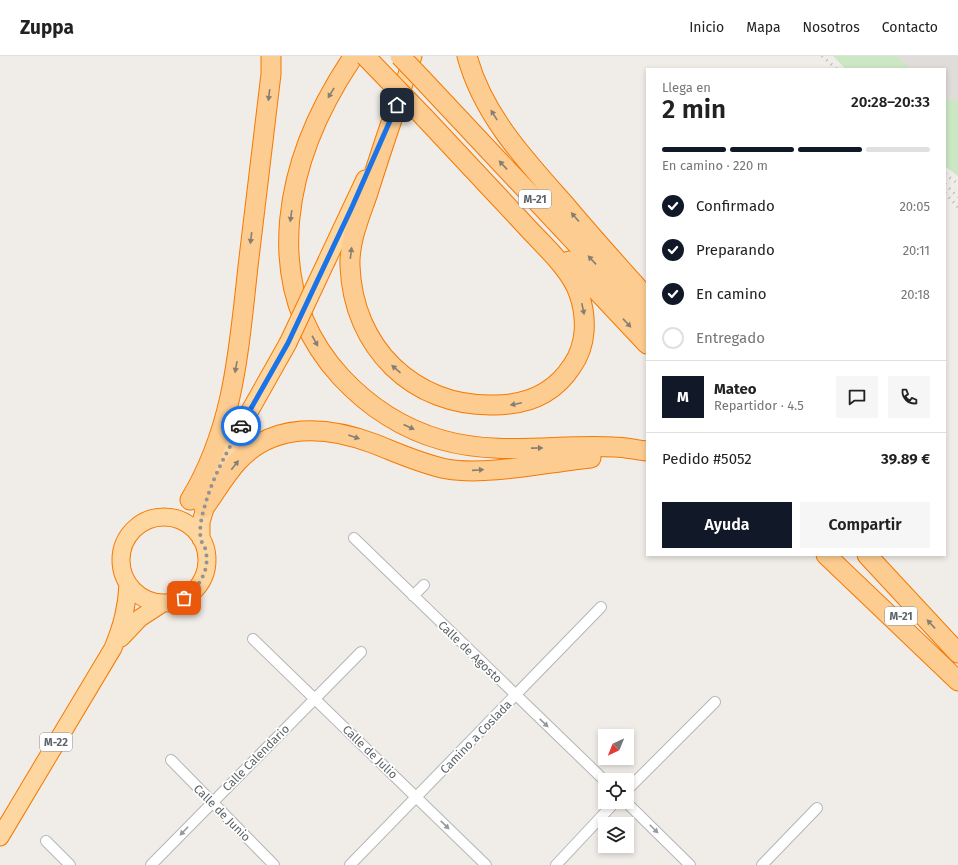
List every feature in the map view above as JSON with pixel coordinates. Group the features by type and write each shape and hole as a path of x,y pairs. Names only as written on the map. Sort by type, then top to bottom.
{"highway":[{"path":"197,504 201,482 215,449 231,396 241,338 271,74 271,56"},
{"name":"M-21","path":"376,56 427,113 646,343"},
{"name":"M-21","path":"400,56 646,318"},
{"name":"M-22","path":"167,518 197,504 288,343 397,105 413,56"},
{"path":"467,56 477,85 508,137 525,160 646,297"},
{"path":"397,105 353,236 350,264 352,289 358,310 367,333 379,351 393,368 412,383 455,402 477,406 510,405 527,401 554,388 565,376 580,352 584,334 584,314 579,292 567,273 427,113 358,58 324,104 299,165 289,231 289,262 296,295 306,324 322,354 355,392 374,408 419,432 444,441 498,448 614,447 646,453"},
{"path":"197,504 238,461 256,446 276,436 305,430 324,430 350,435 432,465 467,470 510,468 620,454 646,453"},
{"name":"M-22","path":"112,648 140,618 163,603 184,598 195,590 202,579 207,559 201,539 197,504"},
{"name":"M-22","path":"163,603 150,601 139,595 128,584 123,574 121,563 122,551 126,540 134,530 144,522 156,518 179,520 192,528 201,539"},
{"path":"827,556 958,681"},
{"name":"M-21","path":"845,556 958,678"},
{"name":"M-21","path":"867,556 958,652"},
{"name":"M-22","path":"0,837 112,648 125,616 128,584"}],"street":[{"name":"Calle de Agosto","path":"354,538 598,774"},
{"path":"413,596 424,585"},
{"name":"Camino a Coslada","path":"350,865 417,798 601,607"},
{"name":"Calle de Julio","path":"253,639 486,865"},
{"name":"Calle Calendario","path":"151,865 211,802 361,652"},
{"path":"634,783 715,702"},
{"name":"Calle de Junio","path":"171,760 274,865"},
{"path":"762,865 817,808"},
{"path":"556,865 608,809"},
{"path":"633,809 690,865"},
{"path":"46,841 70,865"}],"shaded area":[{"path":"897,56 958,56 958,101 946,98 946,68 910,68"}],"green space":[{"path":"833,56 897,56 910,68 845,68"},
{"path":"946,98 958,101 958,176 946,167"}],"railway":[{"path":"822,56 836,68"},
{"path":"946,175 958,184"},
{"path":"946,185 958,197"},
{"path":"946,194 958,207"}],"way so far":[{"path":"184,598 195,590 206,569 207,559 201,539 200,522 216,471 241,426"}],"route":[{"path":"241,426 288,343 352,207 397,105"}]}
